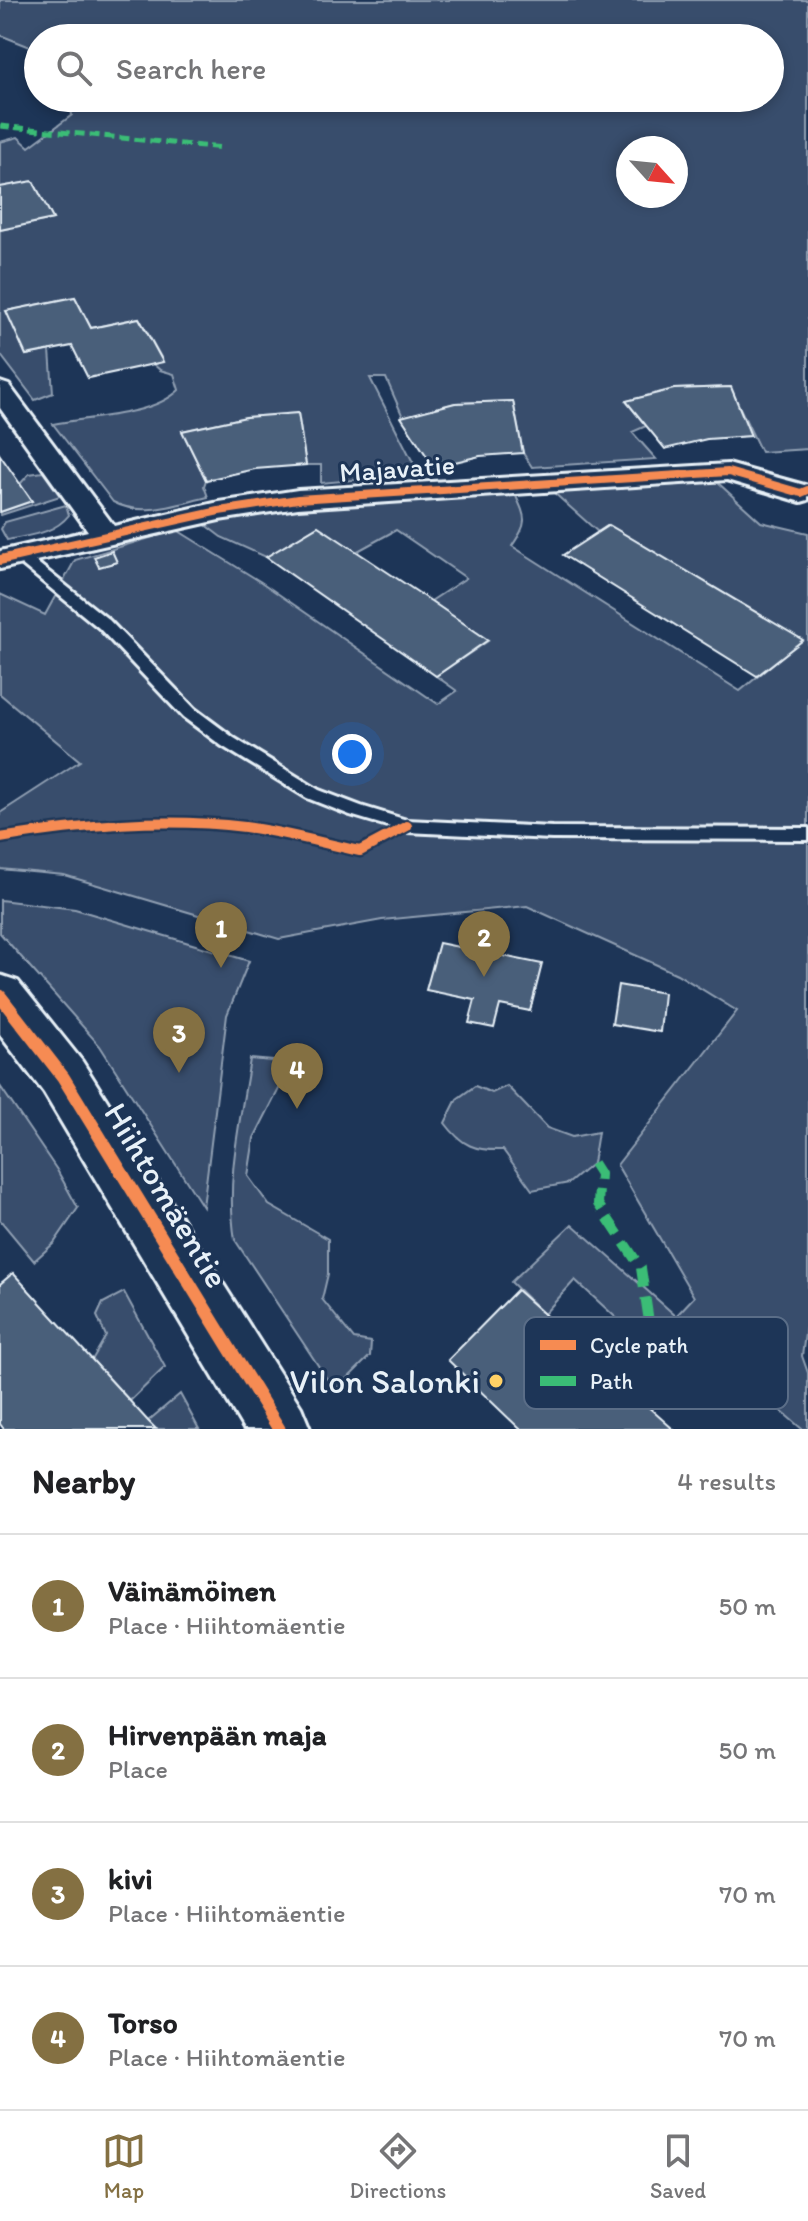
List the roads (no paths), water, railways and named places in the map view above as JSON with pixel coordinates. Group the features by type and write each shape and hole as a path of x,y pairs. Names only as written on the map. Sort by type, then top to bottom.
{"street":[{"path":"0,390 106,535"},
{"name":"Majavatie","path":"10,558 219,511 298,499 728,472 801,493"},
{"name":"Hiihtomäentie","path":"0,996 63,1077 279,1429"}],"lane":[{"path":"10,558 104,624 199,720 276,774 313,794 356,811 407,826 552,833 808,834"}],"place":[{"name":"Väinämöinen","path":"221,968"},
{"name":"Hirvenpään maja","path":"484,977"},
{"name":"kivi","path":"179,1073"},
{"name":"Torso","path":"297,1109"},
{"name":"Vilon Salonki","path":"496,1381"}]}
